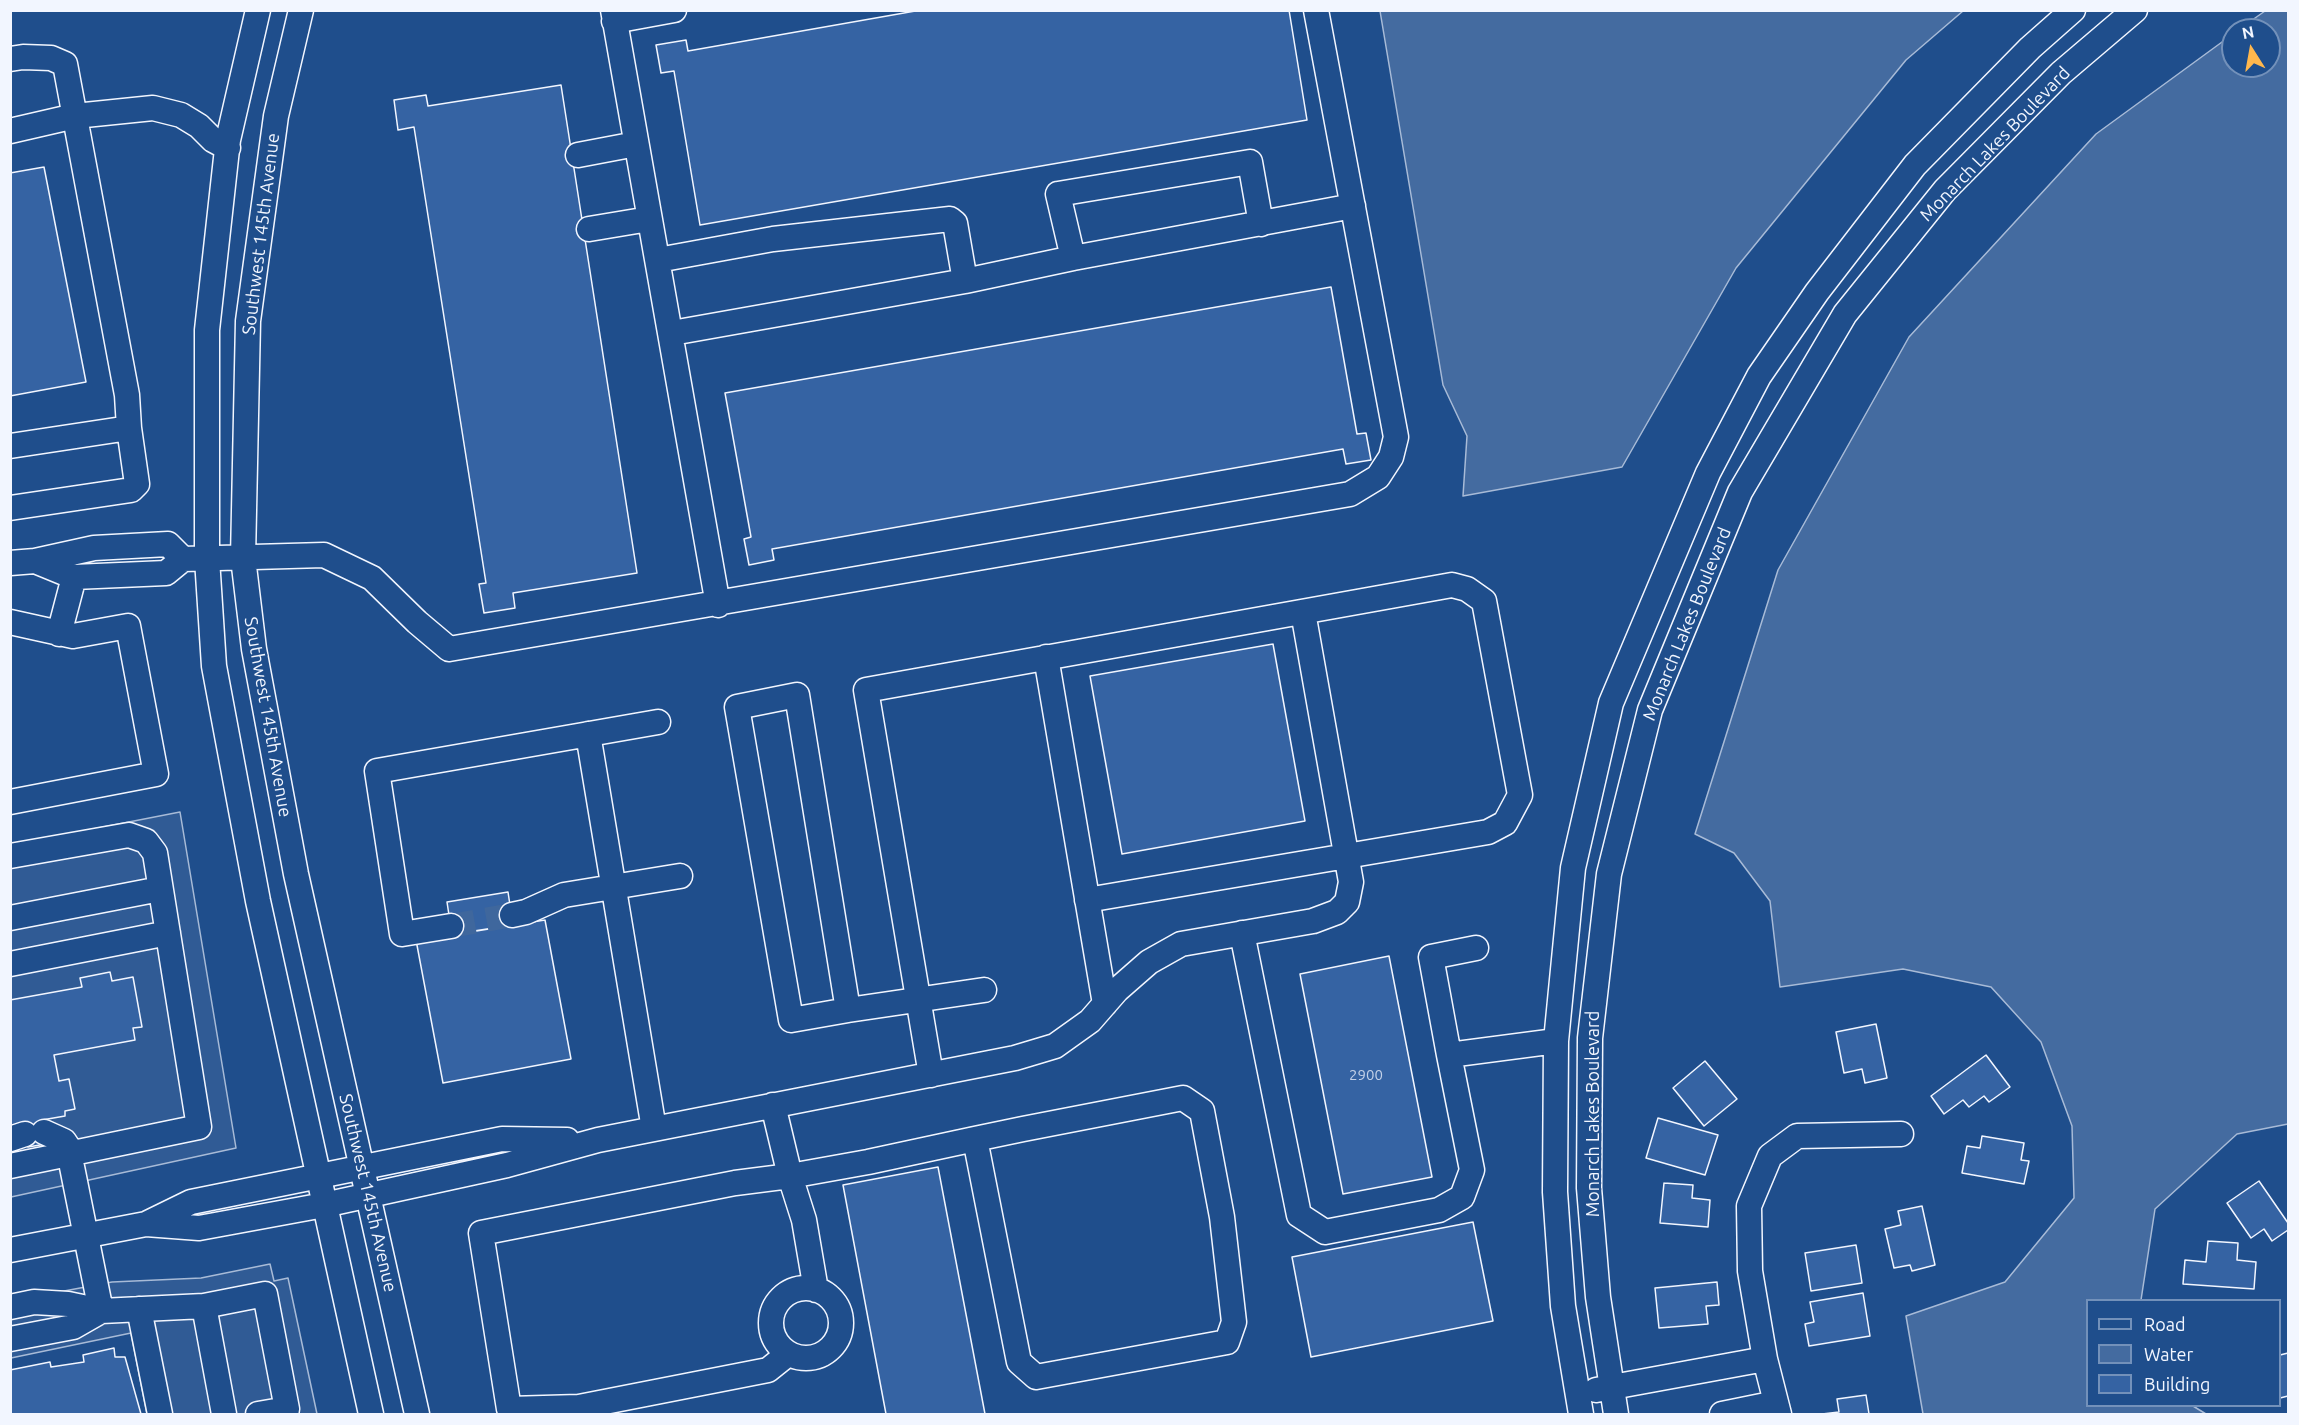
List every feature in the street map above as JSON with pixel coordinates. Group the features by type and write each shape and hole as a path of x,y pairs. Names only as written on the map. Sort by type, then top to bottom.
{"street":[{"path":"258,10 228,148 207,330 207,559 216,678 258,901 371,1414"},
{"name":"Southwest 145th Avenue","path":"301,10 276,116 249,321 243,558 254,649 294,863 417,1414"},
{"path":"674,10 614,16 672,333 718,605"},
{"path":"35,561 74,577 166,573 183,559 324,555 372,578 417,622 450,649 718,605 1350,494 1378,477 1391,457 1396,437 1316,10"},
{"name":"Monarch Lakes Boulevard","path":"1580,1404 1563,1305 1555,1192 1556,1041 1573,868 1611,703 1708,473 1760,376 1817,292 1915,165 2030,48 2073,10"},
{"name":"Monarch Lakes Boulevard","path":"1616,1414 1598,1297 1589,1188 1590,1038 1609,874 1650,710 1740,492 1845,314 1945,190 2061,73 2135,10"},
{"path":"10,59 51,58 65,64 127,395 137,484 131,489 10,508"},
{"path":"10,130 75,116 153,108 181,115 199,126 213,140 228,148"},
{"path":"578,155 636,144"},
{"path":"1073,258 1058,194 1250,162 1261,224"},
{"path":"672,333 965,281 1073,258 1353,206"},
{"path":"589,229 650,219"},
{"path":"658,260 773,239 950,219 957,233 965,281"},
{"path":"10,446 129,428"},
{"path":"10,563 35,561 94,548 168,544 183,559"},
{"path":"59,634 74,577"},
{"path":"930,1075 866,690 1452,585 1467,589 1484,601 1520,795 1505,823 1488,832 1087,900"},
{"path":"146,1224 199,1228 324,1205 507,1165 598,1140 1015,1058 1054,1046 1090,1021 1149,962 1181,944 1313,921 1337,912 1347,902 1351,882 1303,612"},
{"path":"10,622 73,636 128,626 156,774 10,802"},
{"path":"1046,657 1105,1004"},
{"path":"848,1010 797,695 737,707 791,1020 984,990"},
{"path":"451,926 402,934 376,771 658,722"},
{"path":"588,734 654,1129"},
{"path":"10,856 129,835 146,841 155,853 199,1127 10,1166"},
{"path":"512,915 526,912 564,895 680,876"},
{"path":"10,918 160,889"},
{"path":"10,964 168,933"},
{"path":"1242,933 1299,1215 1325,1232 1439,1210 1462,1197 1472,1170 1431,957 1476,948"},
{"path":"1449,1055 1556,1041"},
{"path":"788,1354 768,1370 580,1411 509,1409 481,1233 735,1183 790,1176 975,1139 1183,1098 1202,1111 1222,1216 1234,1322 1227,1342 1036,1377 1019,1362 975,1139"},
{"path":"773,1105 790,1176 804,1220 816,1290"},
{"path":"1722,1414 1777,1409 1765,1359 1750,1271 1749,1206 1770,1156 1797,1136 1901,1134"},
{"path":"26,1135 64,1140 70,1154 101,1311"},
{"path":"10,1250 146,1224 191,1202 502,1139 598,1140"},
{"path":"800,1289 816,1290 831,1299 837,1308 840,1319 836,1340 820,1355 809,1358 788,1354 774,1339 771,1318 774,1308 789,1293 800,1289"},
{"path":"10,1307 34,1302 68,1304 101,1311 204,1306 265,1294 287,1409 258,1414"},
{"path":"204,1306 225,1414"},
{"path":"139,1309 160,1414"},
{"path":"10,1339 74,1327 101,1311"},
{"path":"1580,1404 1611,1388 1765,1359"}],"shaded area":[{"path":"180,812 236,1148 11,1197 11,845"},
{"path":"270,1264 274,1281 288,1278 317,1414 147,1414 131,1333 11,1358 11,1301 112,1282 201,1278"}],"water":[{"path":"1380,10 1963,11 1906,60 1736,268 1622,467 1463,496 1467,436 1443,385"},
{"path":"2265,11 2288,11 2288,1124 2237,1134 2155,1209 2141,1299 2086,1299 2086,1407 2195,1407 2206,1414 1923,1414 1906,1316 2005,1282 2074,1198 2072,1126 2041,1042 1991,987 1903,969 1780,987 1770,901 1734,853 1695,834 1778,570 1909,337 2096,134 2221,43 2221,78 2281,78 2281,18 2255,18"}],"building":[{"path":"921,10 1289,10 1307,120 700,225 674,71 661,73 656,45 686,40 688,51"},
{"path":"561,85 637,573 513,593 515,608 484,613 479,584 486,583 414,127 398,130 394,100 426,95 428,106"},
{"path":"44,167 86,382 10,396 10,173"},
{"path":"1331,287 1357,434 1366,433 1371,460 1346,464 1343,449 772,549 774,560 749,565 744,539 751,537 725,393"},
{"path":"1273,644 1305,821 1122,854 1090,676"},
{"path":"508,892 513,925 452,935 447,902"},
{"path":"545,920 571,1059 443,1083 416,940"},
{"path":"1389,956 1432,1177 1343,1194 1300,974"},
{"path":"110,972 112,981 133,977 142,1027 133,1028 135,1040 54,1055 59,1081 69,1079 75,1109 65,1111 65,1116 42,1120 46,1144 28,1147 24,1124 10,1126 10,1000 82,987 80,978"},
{"path":"1876,1024 1887,1078 1865,1083 1862,1069 1844,1073 1836,1032"},
{"path":"1986,1055 2010,1087 1989,1102 1984,1096 1969,1107 1963,1100 1944,1114 1931,1096"},
{"path":"1705,1061 1737,1099 1704,1126 1673,1088"},
{"path":"1658,1118 1718,1135 1705,1175 1646,1158"},
{"path":"1982,1136 2024,1143 2021,1160 2029,1161 2024,1184 1962,1173 1967,1146 1980,1148"},
{"path":"938,1167 985,1414 886,1414 843,1185"},
{"path":"2259,1181 2288,1223 2288,1230 2272,1241 2264,1229 2251,1238 2227,1203"},
{"path":"1664,1183 1693,1185 1692,1198 1710,1200 1708,1227 1660,1223"},
{"path":"1922,1206 1935,1265 1912,1271 1910,1265 1894,1268 1885,1229 1901,1225 1898,1211"},
{"path":"1473,1222 1493,1321 1311,1357 1292,1257"},
{"path":"2208,1241 2238,1243 2237,1260 2256,1262 2254,1289 2183,1284 2185,1260 2206,1262"},
{"path":"1856,1245 1862,1283 1811,1291 1805,1253"},
{"path":"1717,1282 1719,1305 1706,1306 1708,1324 1659,1328 1655,1288"},
{"path":"1863,1293 1870,1336 1809,1346 1805,1324 1814,1322 1810,1302"},
{"path":"114,1348 115,1357 125,1357 141,1414 10,1414 10,1370 50,1362 51,1367 84,1362 83,1355"},
{"path":"2288,1353 2288,1396 2281,1398 2281,1355"},
{"path":"1866,1395 1869,1414 1822,1414 1839,1412 1837,1399"}],"tunnel":[{"path":"451,926 512,915"}]}
